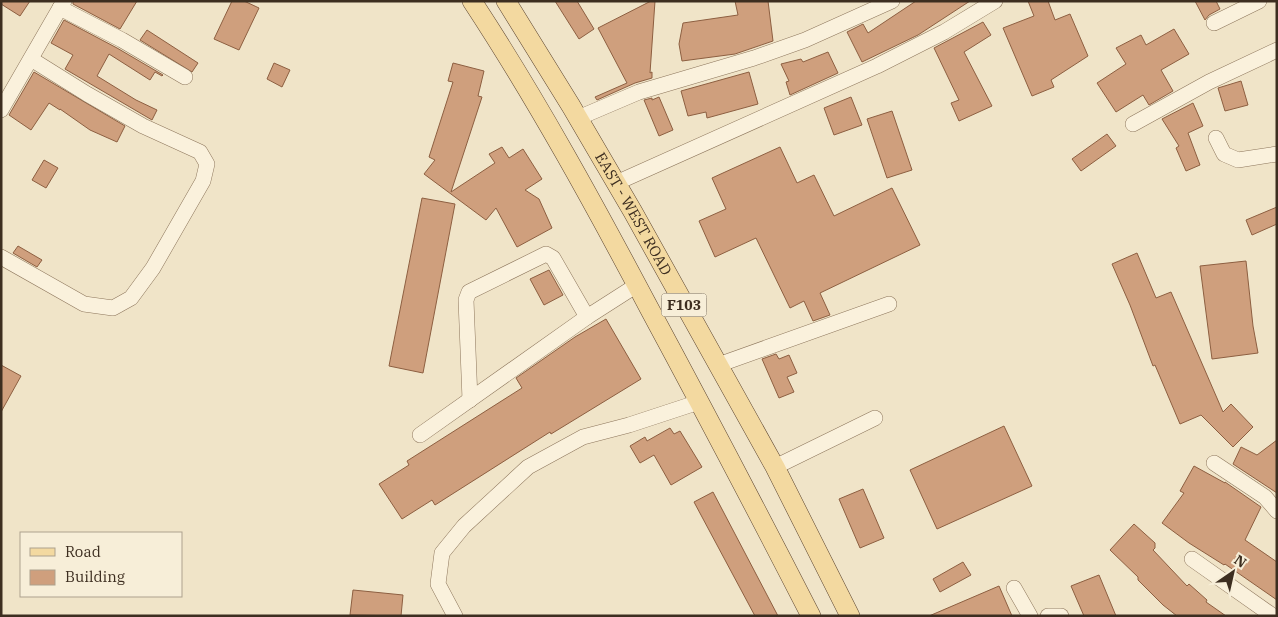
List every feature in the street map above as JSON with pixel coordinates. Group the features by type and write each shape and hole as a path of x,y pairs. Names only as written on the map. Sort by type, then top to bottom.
{"main road":[{"name":"EAST - WEST ROAD","path":"472,1 548,124 637,285 810,616"},
{"name":"EAST - WEST ROAD","path":"506,1 616,183 774,467 850,616"}],"street":[{"path":"578,118 639,92 754,58 805,40 892,1"},
{"path":"616,183 877,66 944,32 995,1"},
{"path":"1214,23 1259,1"},
{"path":"1,110 62,5 185,78"},
{"path":"1132,124 1209,82 1277,50"},
{"path":"1,256 84,304 113,308 131,298 153,268 203,181 207,164 200,152 142,126 31,59"},
{"path":"1216,138 1224,154 1238,160 1277,154"},
{"path":"470,400 466,300 470,292 546,254 553,258 587,317"},
{"path":"420,435 587,317 637,285"},
{"path":"718,366 889,304"},
{"path":"455,616 438,584 442,552 464,526 528,467 583,437 629,425 699,402"},
{"path":"774,467 875,418"},
{"path":"1214,463 1266,497 1277,511"},
{"path":"1192,559 1273,616"},
{"path":"1014,588 1030,616"},
{"path":"1048,616 1061,616"}],"building":[{"path":"1,1 30,1 20,16 1,4"},
{"path":"73,1 137,1 120,29 73,4"},
{"path":"232,1 244,1 259,8 239,50 214,39"},
{"path":"555,1 577,1 594,29 579,39"},
{"path":"651,1 655,1 650,73 652,72 652,78 635,83 597,100 595,97 627,83 598,28"},
{"path":"735,1 768,1 773,41 735,54 682,61 679,44 683,23 738,15"},
{"path":"916,1 970,1 918,35 862,62 847,32 863,24 868,33"},
{"path":"1028,1 1048,1 1055,20 1070,14 1088,56 1051,80 1054,87 1032,96 1003,28 1034,16"},
{"path":"1195,1 1216,1 1220,9 1209,15 1205,20"},
{"path":"64,20 163,75 155,72 150,80 109,54 97,76 136,100 157,110 152,120 65,69 73,55 51,43"},
{"path":"983,22 991,35 964,52 992,106 959,121 951,103 959,100 934,48"},
{"path":"1174,29 1189,54 1161,70 1173,91 1149,105 1143,95 1116,112 1097,83 1126,64 1116,48 1141,35 1146,45"},
{"path":"147,30 198,63 192,72 140,40"},
{"path":"828,52 838,73 790,95 786,82 789,81 781,64 801,59 803,62"},
{"path":"274,63 290,70 282,87 267,79"},
{"path":"453,63 484,71 478,96 482,97 451,192 495,163 489,154 502,147 509,158 523,149 542,179 525,190 539,199 552,228 517,247 496,208 486,220 424,174 435,160 429,157 453,82 448,81"},
{"path":"34,72 125,126 117,142 90,130 49,103 31,130 9,115"},
{"path":"749,72 758,104 707,118 706,112 688,116 681,91"},
{"path":"1241,81 1248,105 1225,111 1218,88"},
{"path":"659,97 673,130 659,136 644,100 652,98 652,100"},
{"path":"851,97 862,125 834,135 824,108"},
{"path":"1193,103 1203,126 1188,133 1200,165 1186,171 1176,148 1179,146 1162,119"},
{"path":"892,111 912,170 887,178 867,119"},
{"path":"1107,134 1116,146 1081,171 1072,159"},
{"path":"780,147 797,183 814,175 834,216 892,188 920,245 820,293 830,315 813,321 804,301 790,308 756,238 715,257 699,221 726,209 712,178"},
{"path":"44,160 58,168 46,188 32,180"},
{"path":"422,198 455,204 423,373 389,366"},
{"path":"1277,207 1277,224 1252,235 1246,220"},
{"path":"18,246 42,260 37,267 13,253"},
{"path":"1137,253 1156,298 1171,292 1223,412 1231,404 1253,427 1233,447 1201,415 1180,424 1155,365 1153,366 1112,264"},
{"path":"1246,261 1258,353 1212,359 1200,266"},
{"path":"549,270 563,295 544,305 530,279"},
{"path":"606,319 641,379 551,434 550,432 435,505 432,500 402,519 379,484 409,465 407,461 522,388 516,378 575,337"},
{"path":"776,354 779,359 789,355 797,373 787,377 794,392 779,398 762,359"},
{"path":"1,365 21,376 1,412"},
{"path":"1004,426 1032,486 937,529 910,470"},
{"path":"670,428 674,434 680,431 702,467 671,485 654,455 640,463 630,446 645,437 647,441"},
{"path":"1277,440 1277,493 1233,464 1241,447 1257,455"},
{"path":"1194,466 1225,482 1261,507 1245,540 1277,562 1277,600 1225,564 1189,543 1162,523 1184,493 1180,491"},
{"path":"863,489 884,538 860,548 839,499"},
{"path":"713,492 778,616 755,616 694,502"},
{"path":"1134,524 1155,543 1153,550 1187,586 1189,584 1207,600 1206,602 1226,616 1177,616 1138,580 1138,577 1110,550"},
{"path":"963,562 971,575 940,592 933,579"},
{"path":"1099,575 1116,616 1084,616 1071,586"},
{"path":"999,586 1012,616 929,616"},
{"path":"353,590 403,595 401,616 350,615"}]}
